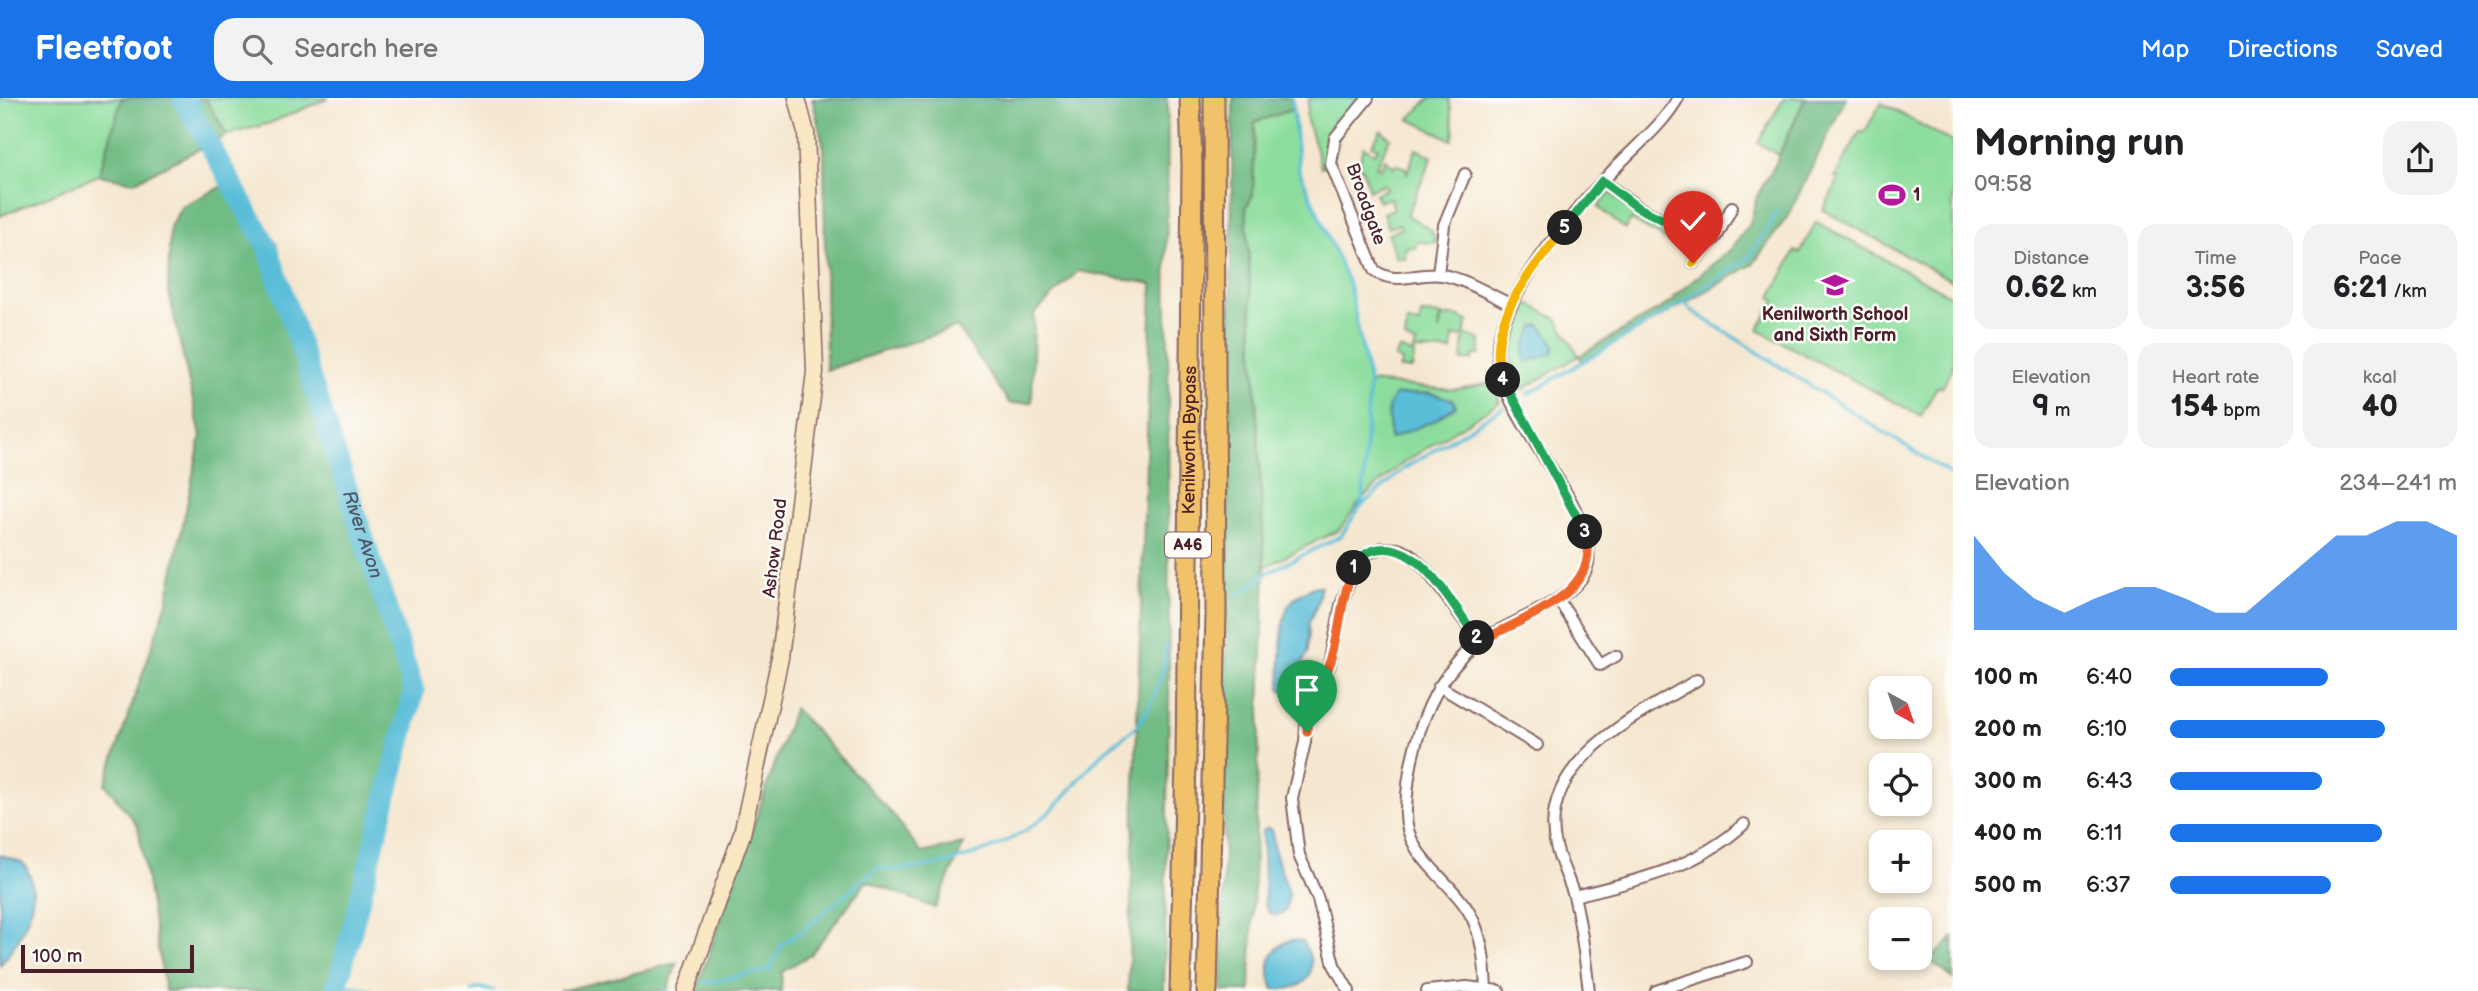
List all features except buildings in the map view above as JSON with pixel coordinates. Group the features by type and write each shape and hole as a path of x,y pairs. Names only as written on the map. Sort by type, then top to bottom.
{"highway":[{"name":"Kenilworth Bypass","path":"1180,991 1186,761 1192,166 1190,98"},
{"name":"Kenilworth Bypass","path":"1207,991 1216,614 1214,98"}],"main road":[{"name":"Ashow Road","path":"687,991 742,834 780,658 797,535 815,372 806,133 797,98"}],"street":[{"name":"Broadgate","path":"1368,98 1342,127 1335,138 1331,155 1333,170 1374,270 1387,278 1438,274 1453,278 1512,305"},
{"path":"1486,990 1478,929 1458,897 1415,850 1406,824 1411,764 1423,719 1439,687 1480,642 1558,599 1579,581 1586,571 1589,559 1582,525 1522,420 1499,367 1497,351 1500,333 1527,276 1602,181 1664,122 1678,98"},
{"path":"1438,274 1444,225 1465,174"},
{"path":"1602,181 1637,207 1710,244"},
{"path":"1693,263 1710,244 1732,207"},
{"path":"1349,991 1334,965 1318,899 1299,855 1292,798 1305,742 1307,711 1330,665 1341,605 1356,564 1366,554 1382,548 1398,549 1410,554 1428,572 1480,642"},
{"path":"1558,599 1600,665 1616,656"},
{"path":"1589,991 1574,896 1555,846 1553,829 1562,789 1574,768 1593,747 1615,729 1665,704 1696,680"},
{"path":"1439,687 1537,745"},
{"path":"1574,896 1640,880 1695,860 1723,843 1744,824"},
{"path":"1656,991 1747,962"},
{"path":"1426,991 1452,987 1499,991"}],"green space":[{"path":"0,98 122,98 99,175 0,216"},
{"path":"122,98 205,98 227,135 134,182 99,175"},
{"path":"205,98 329,98 270,123 227,135"},
{"path":"812,98 1167,98 1169,694 1164,991 1128,991 1152,284 1078,271 1034,314 1032,402 1010,404 957,327 826,370 824,147"},
{"path":"1233,98 1292,98 1294,109 1255,122 1253,195 1246,207 1265,570 1250,991 1222,991"},
{"path":"1309,98 1361,98 1364,101 1342,127 1331,164 1321,167 1306,117"},
{"path":"1430,98 1449,98 1454,131 1452,140 1409,119"},
{"path":"1784,98 1805,98 1779,155 1758,143"},
{"path":"1805,98 1846,98 1788,216 1753,264 1583,362 1579,356 1674,300 1673,297 1731,249 1750,224 1757,196 1775,165"},
{"name":"1","path":"1881,103 1953,142 1953,281 1823,210 1839,179 1835,177 1860,131 1864,133"},
{"path":"1294,109 1299,170 1349,284 1369,382 1453,390 1491,383 1500,402 1403,463 1363,498 1339,530 1265,567 1246,207 1253,195 1255,122"},
{"path":"1381,130 1390,138 1376,167 1381,168 1385,159 1394,167 1396,164 1406,168 1407,173 1416,149 1432,157 1407,215 1431,230 1437,243 1416,242 1415,248 1406,247 1405,258 1396,258 1388,234 1402,229 1399,224 1388,228 1383,213 1394,209 1390,198 1379,202 1375,194 1386,189 1384,184 1369,190 1362,168 1358,168 1363,147 1375,153 1378,148 1372,145"},
{"path":"231,182 268,248 414,691 337,990 344,991 165,991 138,826 105,784 167,602 201,436 168,289 170,227 182,206"},
{"path":"1610,193 1648,220 1688,236 1691,242 1689,253 1631,220 1625,229 1598,207"},
{"path":"1816,222 1953,297 1953,367 1942,388 1937,386 1921,416 1758,330 1775,300 1771,297 1795,251 1800,253"},
{"path":"1529,304 1557,319 1579,356 1522,390 1516,379 1512,357 1515,336"},
{"path":"1421,314 1440,315 1439,331 1442,316 1456,316 1468,321 1464,334 1480,340 1480,355 1473,355 1473,360 1462,360 1464,337 1453,336 1452,351 1415,350 1412,369 1399,369 1402,361 1395,358 1399,349 1412,354 1416,344 1405,339 1407,322 1420,324"},
{"path":"794,708 894,816 921,853 964,844 935,908 867,881 811,954 782,972 781,991 696,991"},
{"path":"1953,938 1953,979 1932,962 1932,958"},
{"path":"677,963 667,991 560,991"}],"water":[{"path":"1540,325 1555,345 1553,353 1527,362 1524,360 1525,345 1534,327"},
{"path":"1429,393 1452,399 1456,406 1435,420 1390,439 1388,407 1395,395"},
{"path":"1316,586 1321,586 1317,605 1309,622 1308,652 1289,690 1284,692 1280,688 1282,632 1286,612 1294,599"},
{"path":"1267,828 1272,830 1274,849 1289,895 1285,911 1276,916 1269,913 1265,904 1262,831"},
{"path":"0,855 22,862 29,874 32,901 23,929 0,966"},
{"path":"1290,940 1302,941 1310,960 1309,976 1297,986 1274,989 1269,973 1270,960 1277,949"}],"waterway":[{"name":"River Avon","path":"183,98 268,248 414,691 336,991"},
{"path":"1292,98 1299,170 1349,284 1369,382 1363,498 1359,508"},
{"path":"1528,394 1674,308 1750,257 1777,212"},
{"path":"1684,301 1691,310 1953,476"},
{"path":"1239,594 1269,572 1341,536 1359,508 1405,468 1504,407"},
{"path":"704,983 769,970 783,944 877,868 920,867 966,857 1029,828 1053,808 1104,752 1137,725 1158,688 1166,646"},
{"path":"336,990 353,986 373,991"},
{"path":"472,991 480,988 494,991"}],"place":[{"name":"1","path":"1892,195"},
{"name":"Kenilworth School and Sixth Form","path":"1835,285"}],"route":[{"path":"1307,732 1307,711 1330,665 1341,605 1356,564 1366,554 1391,548 1410,554 1428,572 1480,642 1558,599 1579,581 1586,571 1589,559 1588,542 1582,525 1522,420 1503,379 1497,351 1500,333 1527,276 1602,181 1637,207 1691,232 1710,244 1693,263"}]}
